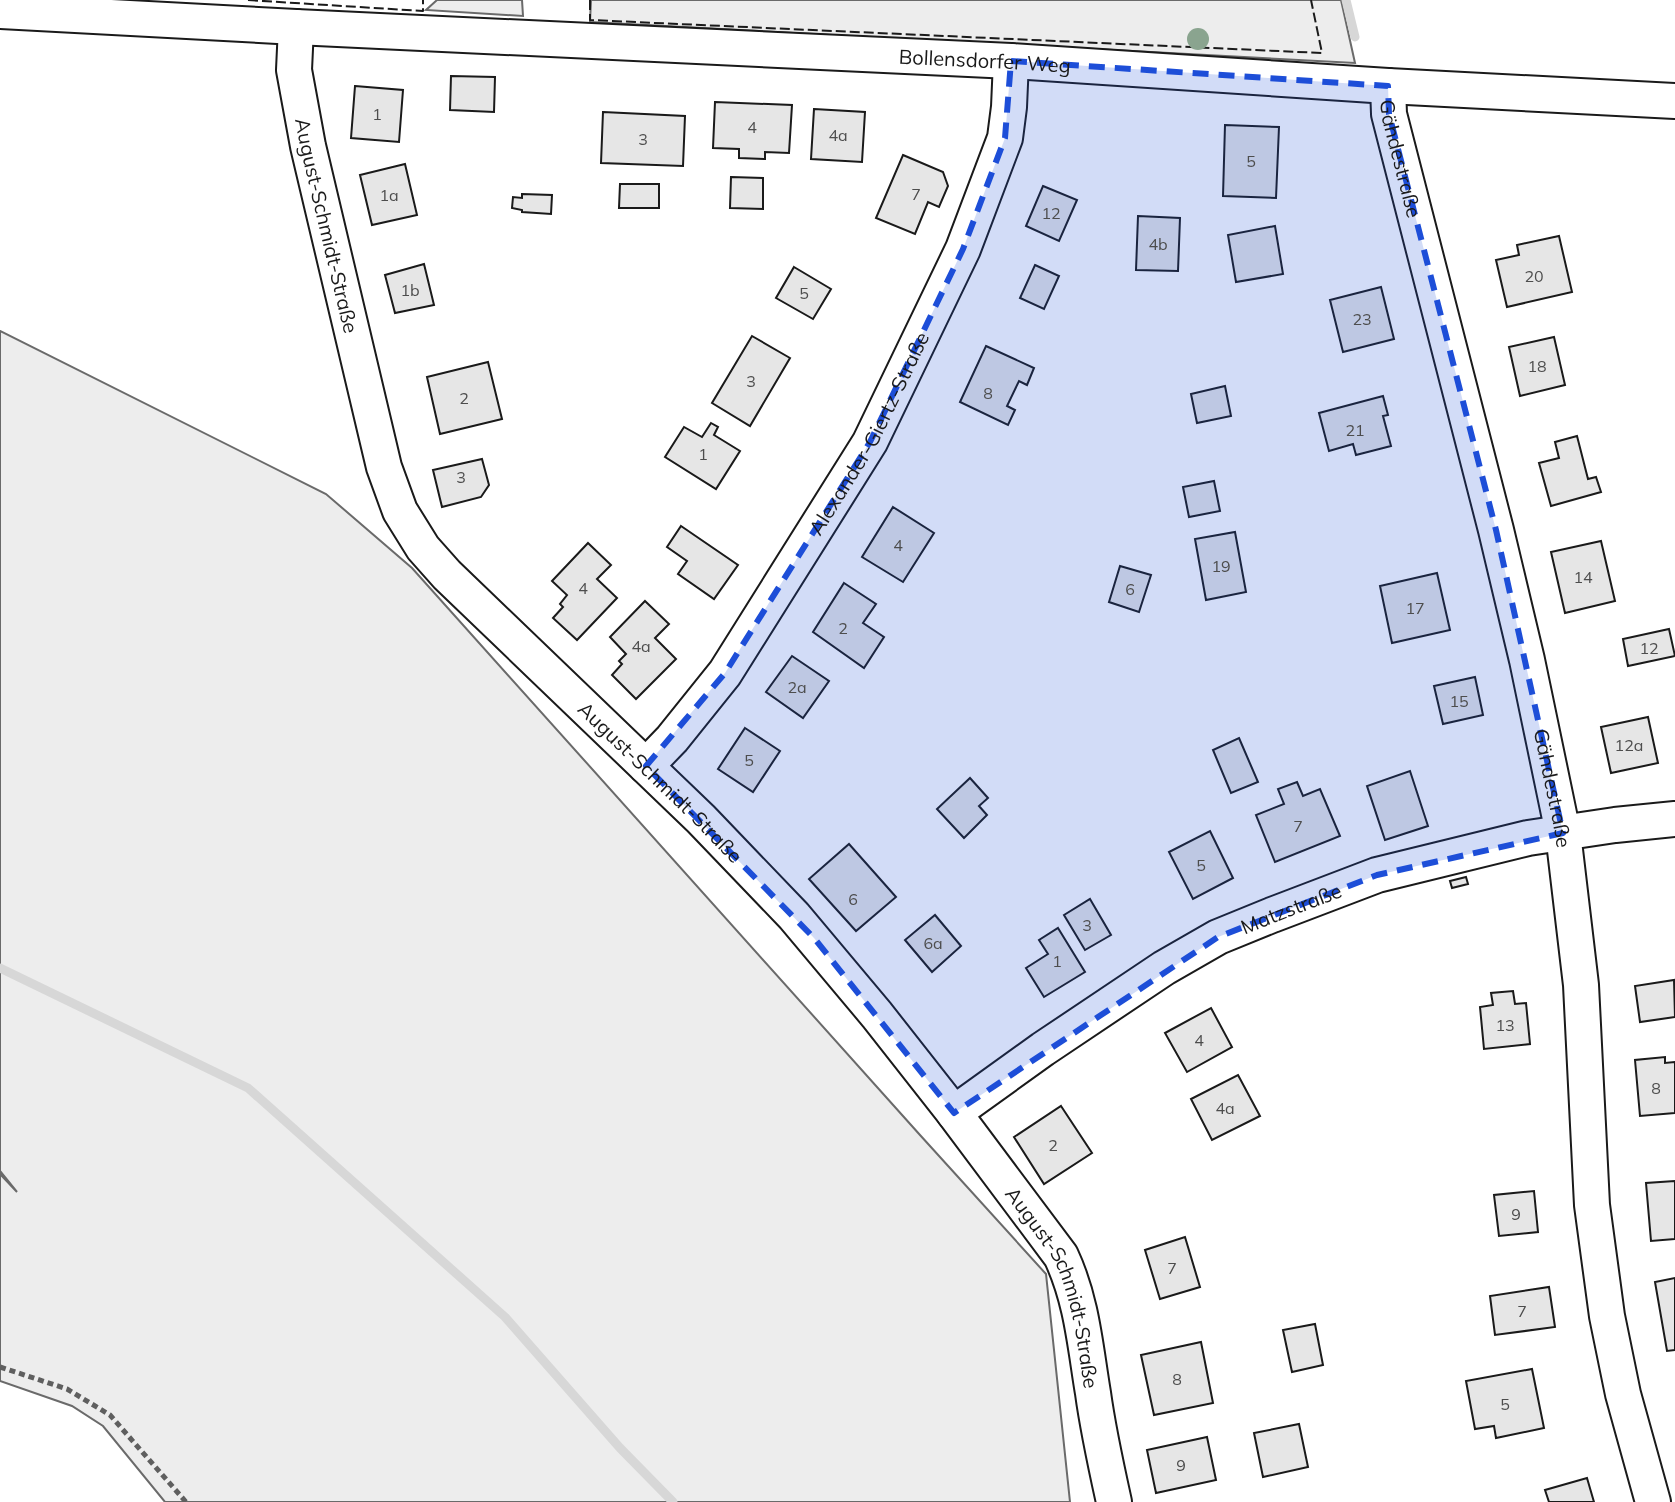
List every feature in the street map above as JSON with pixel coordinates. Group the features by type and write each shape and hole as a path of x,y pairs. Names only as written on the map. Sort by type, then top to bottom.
{"street":[{"name":"Bollensdorfer Weg","path":"0,11 1011,61 1675,101"},
{"name":"August-Schmidt-Straße","path":"296,27 294,70 308,146 384,467 400,511 423,548 447,575 701,819 814,938 954,1113 1061,1256 1072,1280 1083,1322 1114,1502"},
{"name":"Alexander-Giertz-Straße","path":"646,766 725,673 870,442 963,249 1005,138 1011,61"},
{"name":"Gähdestraße","path":"1388,86 1389,114 1524,646 1563,833 1581,985 1592,1205 1607,1316 1623,1394 1653,1502"},
{"name":"Matzstraße","path":"954,1113 1164,968 1218,937 1377,875 1528,838 1675,819"}],"path":[{"path":"0,1367 67,1389 110,1415 186,1502"}],"highlighted area":[{"path":"1011,61 1388,86 1389,114 1496,530 1563,833 1377,875 1218,937 954,1113 814,938 646,766 725,673 870,442 963,249 1005,138"}],"shaded area":[{"path":"437,0 522,0 523,16 426,10"},
{"path":"591,0 1341,0 1355,63 590,22"},
{"path":"0,331 326,494 412,568 1046,1274 1070,1502 165,1502 103,1426 72,1406 0,1381 0,1174 17,1192 0,1171"}],"building":[{"path":"451,76 495,77 494,112 450,110"},
{"path":"355,86 403,90 399,142 351,138"},
{"path":"715,102 792,105 789,153 765,152 765,159 739,158 739,149 713,148"},
{"path":"814,109 865,112 862,162 811,159"},
{"path":"603,112 685,116 683,166 601,163"},
{"path":"1225,125 1279,127 1276,198 1223,196"},
{"path":"903,155 943,172 948,186 939,207 928,202 915,234 876,218"},
{"path":"405,164 417,215 372,225 360,175"},
{"path":"731,177 763,178 763,209 730,208"},
{"path":"620,184 659,184 659,208 619,208"},
{"path":"1043,186 1077,200 1059,241 1026,226"},
{"path":"522,194 552,195 551,214 522,212 512,208 513,197 522,198"},
{"path":"1138,216 1180,218 1178,271 1136,270"},
{"path":"1275,226 1283,274 1236,282 1228,235"},
{"path":"1559,236 1572,292 1507,307 1496,260 1519,255 1517,245"},
{"path":"424,264 434,305 395,313 385,275"},
{"path":"1035,265 1059,276 1044,309 1020,298"},
{"path":"794,267 831,289 813,319 776,298"},
{"path":"1381,287 1394,339 1343,352 1330,300"},
{"path":"752,336 790,358 750,426 712,403"},
{"path":"1554,337 1565,385 1520,396 1509,347"},
{"path":"986,346 1034,368 1027,385 1019,381 1007,406 1015,410 1008,425 960,402"},
{"path":"488,362 502,419 440,434 427,377"},
{"path":"1225,386 1231,416 1197,423 1191,394"},
{"path":"1383,396 1388,415 1383,416 1391,446 1356,455 1353,444 1329,451 1319,413"},
{"path":"711,423 718,427 714,435 740,451 716,489 665,457 684,427 702,437"},
{"path":"1577,436 1588,479 1596,477 1601,492 1551,506 1539,463 1559,458 1555,442"},
{"path":"482,459 489,485 481,497 442,507 433,470"},
{"path":"1214,481 1220,511 1189,517 1183,487"},
{"path":"893,507 934,533 903,582 862,557"},
{"path":"681,526 738,565 714,599 678,574 687,561 667,547"},
{"path":"1235,532 1246,592 1206,600 1195,539"},
{"path":"1601,541 1615,601 1565,613 1551,552"},
{"path":"588,543 611,565 597,579 617,598 577,640 553,618 563,607 560,604 567,595 552,581"},
{"path":"1120,566 1151,575 1139,612 1109,602"},
{"path":"1437,573 1450,630 1392,643 1380,586"},
{"path":"844,583 876,604 863,623 884,637 864,668 813,632"},
{"path":"645,601 669,624 655,638 676,659 636,699 612,675 626,654 610,637"},
{"path":"1669,629 1675,656 1628,666 1623,639"},
{"path":"792,656 829,681 803,718 766,692"},
{"path":"1475,677 1483,715 1443,724 1434,686"},
{"path":"1648,717 1658,763 1611,773 1601,727"},
{"path":"745,728 780,751 753,792 718,769"},
{"path":"1239,738 1258,782 1231,793 1213,750"},
{"path":"1410,771 1428,826 1385,840 1367,786"},
{"path":"970,778 988,798 979,806 987,815 964,838 937,809"},
{"path":"1297,782 1303,796 1320,789 1340,836 1275,862 1256,815 1284,804 1278,789"},
{"path":"1210,831 1233,878 1193,899 1169,852"},
{"path":"849,844 896,897 856,931 809,879"},
{"path":"1466,877 1468,884 1452,888 1450,881"},
{"path":"1090,899 1111,935 1085,950 1064,915"},
{"path":"935,915 961,946 932,972 905,940"},
{"path":"1058,928 1085,972 1044,997 1026,968 1048,954 1039,940"},
{"path":"1674,980 1675,1017 1640,1022 1635,986"},
{"path":"1513,991 1515,1004 1526,1003 1530,1044 1484,1049 1480,1007 1493,1005 1491,993"},
{"path":"1211,1008 1232,1047 1187,1072 1165,1033"},
{"path":"1665,1057 1665,1063 1675,1062 1675,1113 1640,1116 1635,1060"},
{"path":"1238,1075 1260,1116 1212,1140 1191,1099"},
{"path":"1061,1106 1092,1153 1044,1184 1014,1137"},
{"path":"1675,1181 1675,1239 1651,1241 1646,1183"},
{"path":"1534,1191 1538,1232 1499,1236 1494,1195"},
{"path":"1185,1237 1200,1287 1160,1299 1145,1250"},
{"path":"1675,1278 1675,1350 1667,1351 1655,1282"},
{"path":"1549,1287 1555,1327 1495,1335 1490,1296"},
{"path":"1315,1324 1323,1365 1292,1372 1283,1330"},
{"path":"1201,1342 1213,1403 1154,1415 1141,1355"},
{"path":"1532,1369 1544,1428 1496,1438 1494,1426 1475,1429 1466,1381"},
{"path":"1299,1424 1308,1467 1263,1477 1254,1433"},
{"path":"1207,1437 1216,1480 1156,1493 1147,1450"},
{"path":"1587,1478 1594,1502 1549,1502 1545,1490"}],"waterway":[{"path":"1346,0 1355,37"},
{"path":"0,968 248,1088 505,1317 620,1448 673,1502"}],"fence":[{"path":"248,0 423,11 423,0"},
{"path":"590,0 590,20 1322,53 1311,0"}]}
